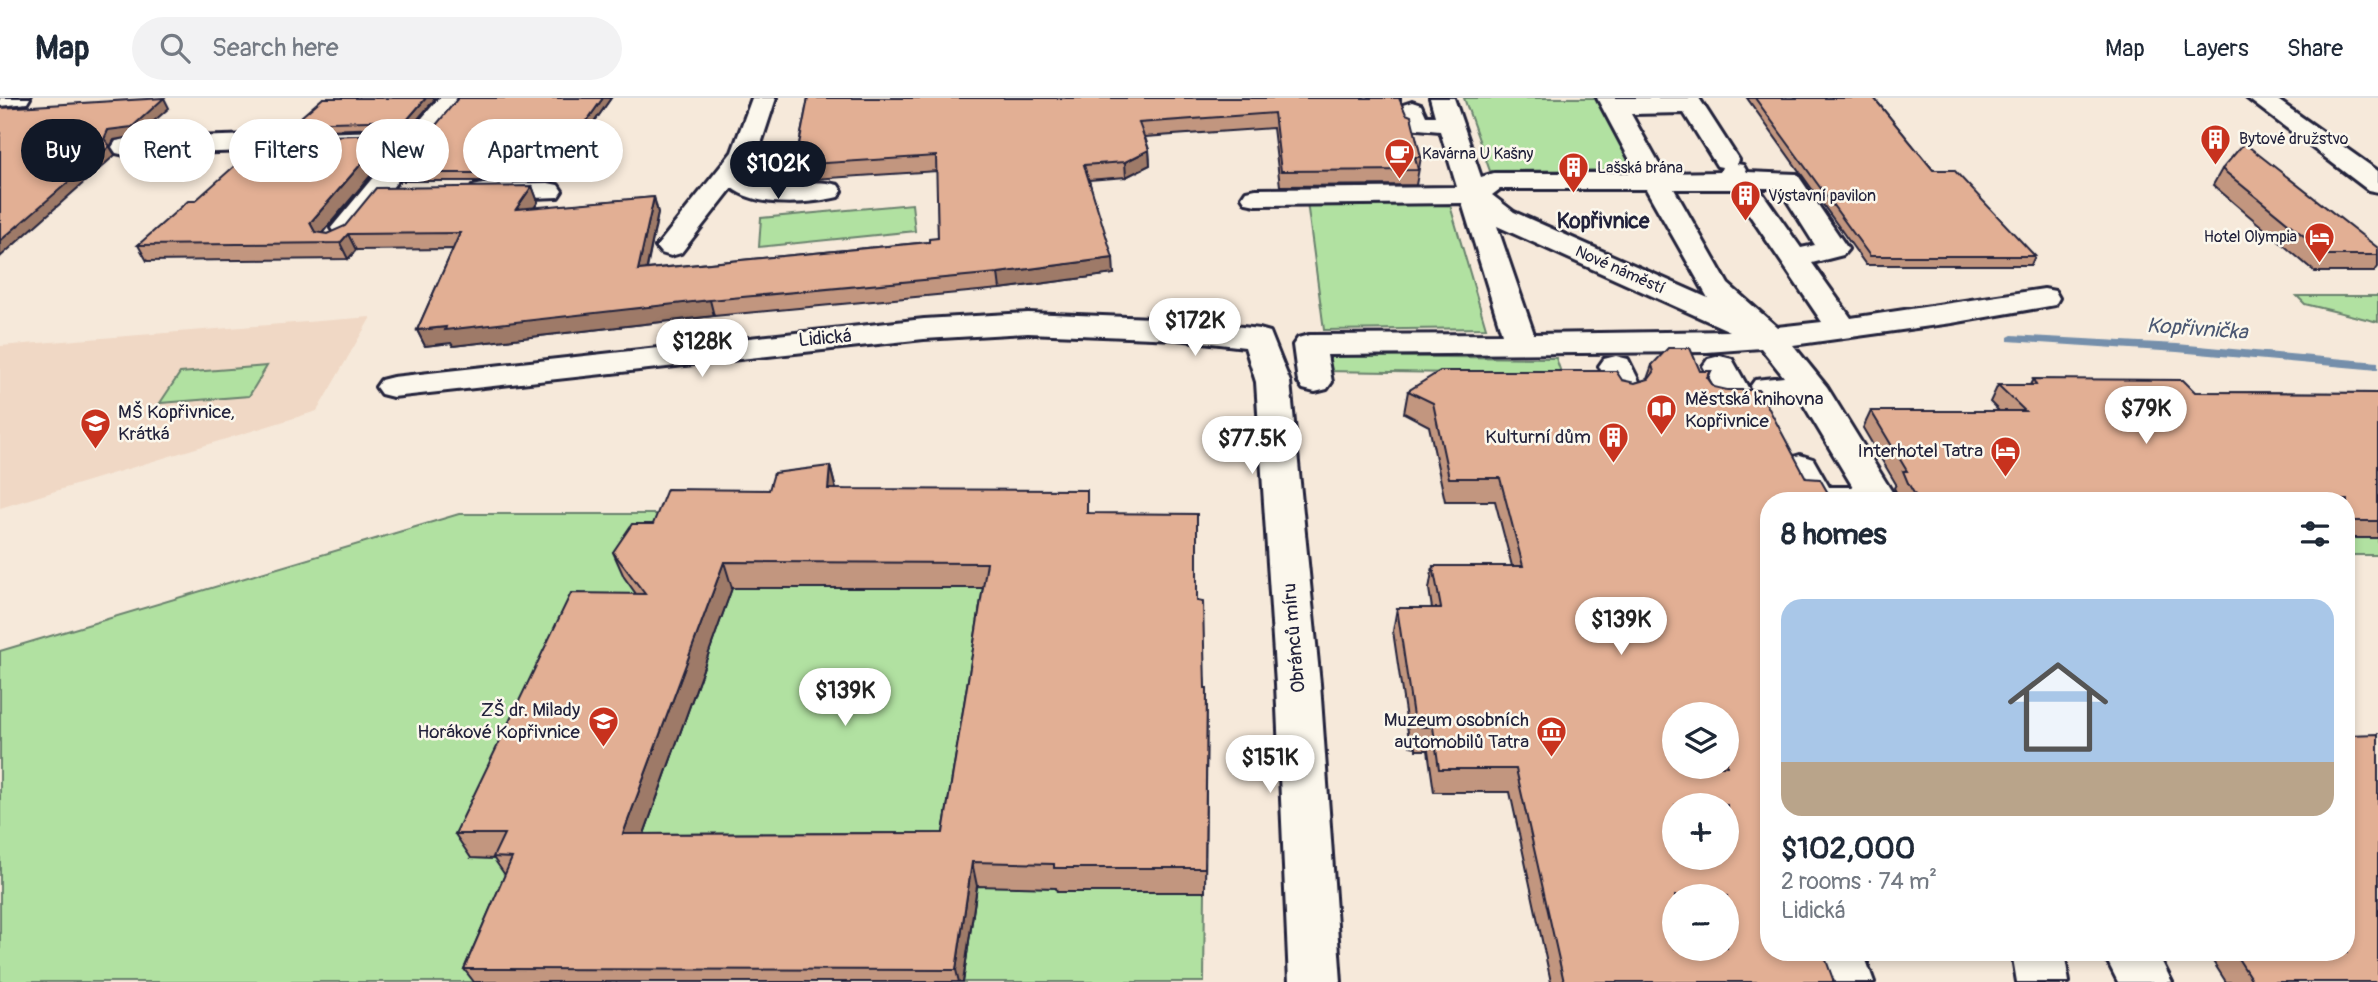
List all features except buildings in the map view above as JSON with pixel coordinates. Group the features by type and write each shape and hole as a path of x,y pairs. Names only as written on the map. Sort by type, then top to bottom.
{"street":[{"path":"0,99 18,98"},
{"path":"435,119 452,98"},
{"path":"764,98 745,153 743,186 771,194 828,191"},
{"path":"2259,98 2378,184"},
{"path":"1256,197 1474,195 1494,181 1655,182 1733,170 1689,102 1612,102 1655,182 1716,289 1770,338 1810,387 1874,492"},
{"path":"1412,110 1416,123 1447,111 1521,343"},
{"path":"215,144 356,139"},
{"path":"671,247 745,153"},
{"path":"2350,164 2378,163"},
{"path":"335,240 389,193 395,182"},
{"path":"455,192 548,191"},
{"name":"Nové náměstí","path":"1474,195 1504,218 1770,338"},
{"path":"1798,265 1841,326"},
{"path":"1732,379 1770,338 1841,326 1952,314 2044,298"},
{"name":"Lidická","path":"393,387 924,329 1028,323 1177,329 1259,339"},
{"name":"Obránců míru","path":"1259,339 1273,382 1298,684 1315,982"},
{"path":"1315,382 1309,345 1453,350 1521,343 1616,365 1810,387"},
{"path":"1732,379 1764,400 1813,492"},
{"path":"1840,961 1848,982"},
{"path":"2040,961 2043,982"},
{"path":"2134,961 2146,982"}],"shaded area":[{"name":"MŠ Kopřivnice, Krátká","path":"371,317 317,411 0,508 0,346"}],"green space":[{"path":"1464,98 1599,98 1637,170 1490,171"},
{"path":"1307,202 1449,202 1486,328 1324,330"},
{"path":"912,204 915,231 759,247 761,218"},
{"path":"2297,296 2378,296 2378,322 2305,304"},
{"path":"1322,356 1556,358 1568,393 1459,373 1322,371"},
{"path":"267,366 249,396 160,403 180,373"},
{"path":"459,514 676,514 650,579 471,858 519,859 485,982 0,982 0,651"},
{"path":"2355,538 2378,538 2378,555 2355,555"},
{"path":"674,588 991,588 948,858 635,859 720,620"},
{"path":"977,884 1057,888 1057,892 1205,892 1204,982 963,982"}],"waterway":[{"name":"Kopřivnička","path":"2012,339 2177,348 2378,366"}],"place":[{"name":"Bytové družstvo","path":"2216,166"},
{"name":"Kavárna U Kašny","path":"1399,181"},
{"name":"Lašská brána","path":"1574,195"},
{"name":"Výstavní pavilon","path":"1745,223"},
{"name":"Hotel Olympia","path":"2320,264"},
{"name":"Městská knihovna Kopřivnice","path":"1662,437"},
{"name":"MŠ Kopřivnice, Krátká","path":"95,450"},
{"name":"Kulturní dům","path":"1614,464"},
{"name":"Interhotel Tatra","path":"2006,478"},
{"name":"ZŠ dr. Milady Horákové Kopřivnice","path":"603,748"},
{"name":"Muzeum osobních automobilů Tatra","path":"1552,758"}],"district":[{"name":"Kopřivnice","path":"1603,221"}]}
